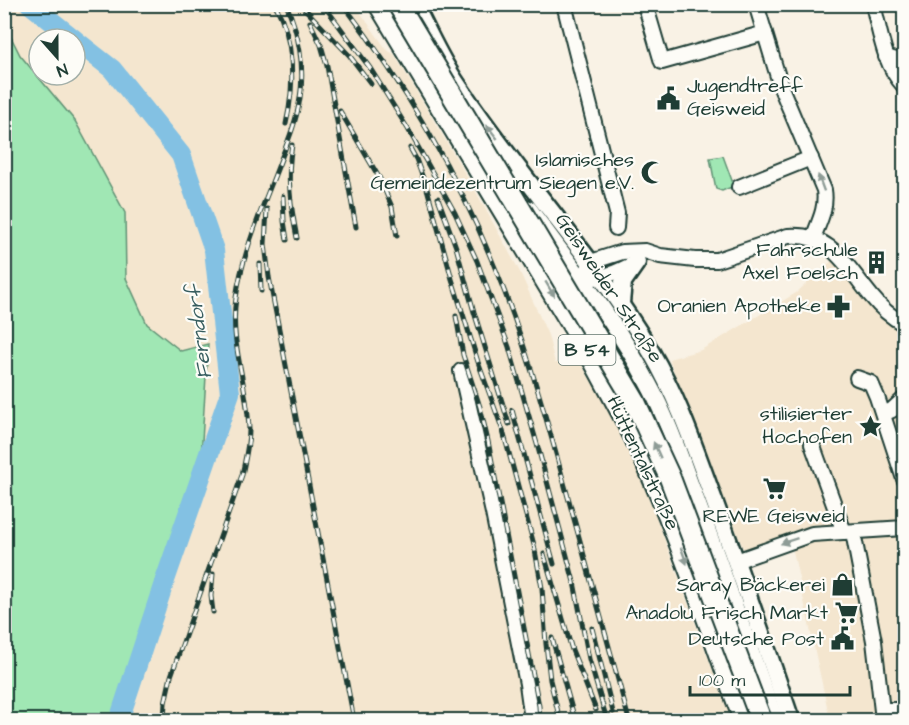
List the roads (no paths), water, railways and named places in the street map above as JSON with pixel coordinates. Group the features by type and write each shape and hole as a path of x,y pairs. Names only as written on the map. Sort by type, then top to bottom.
{"highway":[{"name":"Hüttentalstraße","path":"379,4 619,407 676,534 744,720"},
{"name":"Hüttentalstraße","path":"397,4 634,400 670,478 761,720"}],"main road":[{"name":"Geisweider Straße","path":"397,4 406,27 440,86 583,280 650,386 671,433 716,552 775,720"},
{"name":"Geisweider Straße","path":"414,4 453,78 621,303 653,355 687,427 791,720"},
{"path":"621,303 623,282 637,262"},
{"name":"Geisweider Straße","path":"650,386 666,380"}],"street":[{"path":"369,4 524,260"},
{"path":"564,4 617,213 616,228"},
{"path":"645,4 662,62 765,33"},
{"path":"756,4 782,90 824,190 824,209 813,238"},
{"path":"873,4 886,57 904,86"},
{"path":"886,57 896,60 904,59"},
{"path":"739,187 811,158"},
{"path":"583,280 591,262 622,252 645,252 695,260 717,260 788,236 799,236 813,238 830,247 844,260 874,300 904,324"},
{"path":"583,280 615,273 637,262 660,256"},
{"path":"460,370 493,513 532,720"},
{"path":"857,378 871,383 904,479"},
{"path":"883,414 892,410 904,399"},
{"path":"812,444 849,532 874,641 883,715 904,710"},
{"path":"736,561 812,534 904,528"}],"waterway":[{"name":"Ferndorf","path":"30,4 59,27"},
{"name":"Ferndorf","path":"87,49 112,69 181,155 214,250 230,393 119,720"}],"railway":[{"path":"275,4 282,18 290,48 292,79 286,124"},
{"path":"164,720 171,676 242,475 247,452 248,413 235,331 236,298 249,245 290,136 300,98 302,74 300,50 286,4"},
{"path":"300,4 349,55 371,84"},
{"path":"323,4 370,68 408,129 455,213 477,261 509,347 537,444 574,582 589,659 607,720"},
{"path":"343,4 368,37 413,107 454,179 490,255 523,343 629,720"},
{"path":"310,22 321,45 327,66 356,227"},
{"path":"340,111 380,179 392,207 397,236"},
{"path":"292,145 289,181 297,238"},
{"path":"410,148 428,192 478,362 503,431 534,545 542,588 550,680 560,720"},
{"path":"283,196 287,240"},
{"path":"438,198 456,247 509,424"},
{"path":"267,209 265,244 269,277 354,720"},
{"path":"260,264 261,291"},
{"path":"456,316 463,355 480,407 488,441 540,720"},
{"path":"512,410 554,564"},
{"path":"544,554 572,650 596,710"},
{"path":"213,574 211,596 213,612"},
{"path":"592,628 613,712"},
{"path":"552,638 575,720"}],"place":[{"name":"Jugendtreff Geisweid","path":"669,98"},
{"name":"Islamisches Gemeindezentrum Siegen e.V.","path":"652,172"},
{"name":"Fahrschule Axel Foelsch","path":"876,262"},
{"name":"Oranien Apotheke","path":"839,306"},
{"name":"stilisierter Hochofen","path":"870,426"},
{"name":"REWE Geisweid","path":"774,488"},
{"name":"Saray Bäckerei","path":"843,585"},
{"name":"Anadolu Frisch Markt","path":"846,613"},
{"name":"Deutsche Post","path":"842,639"}]}
